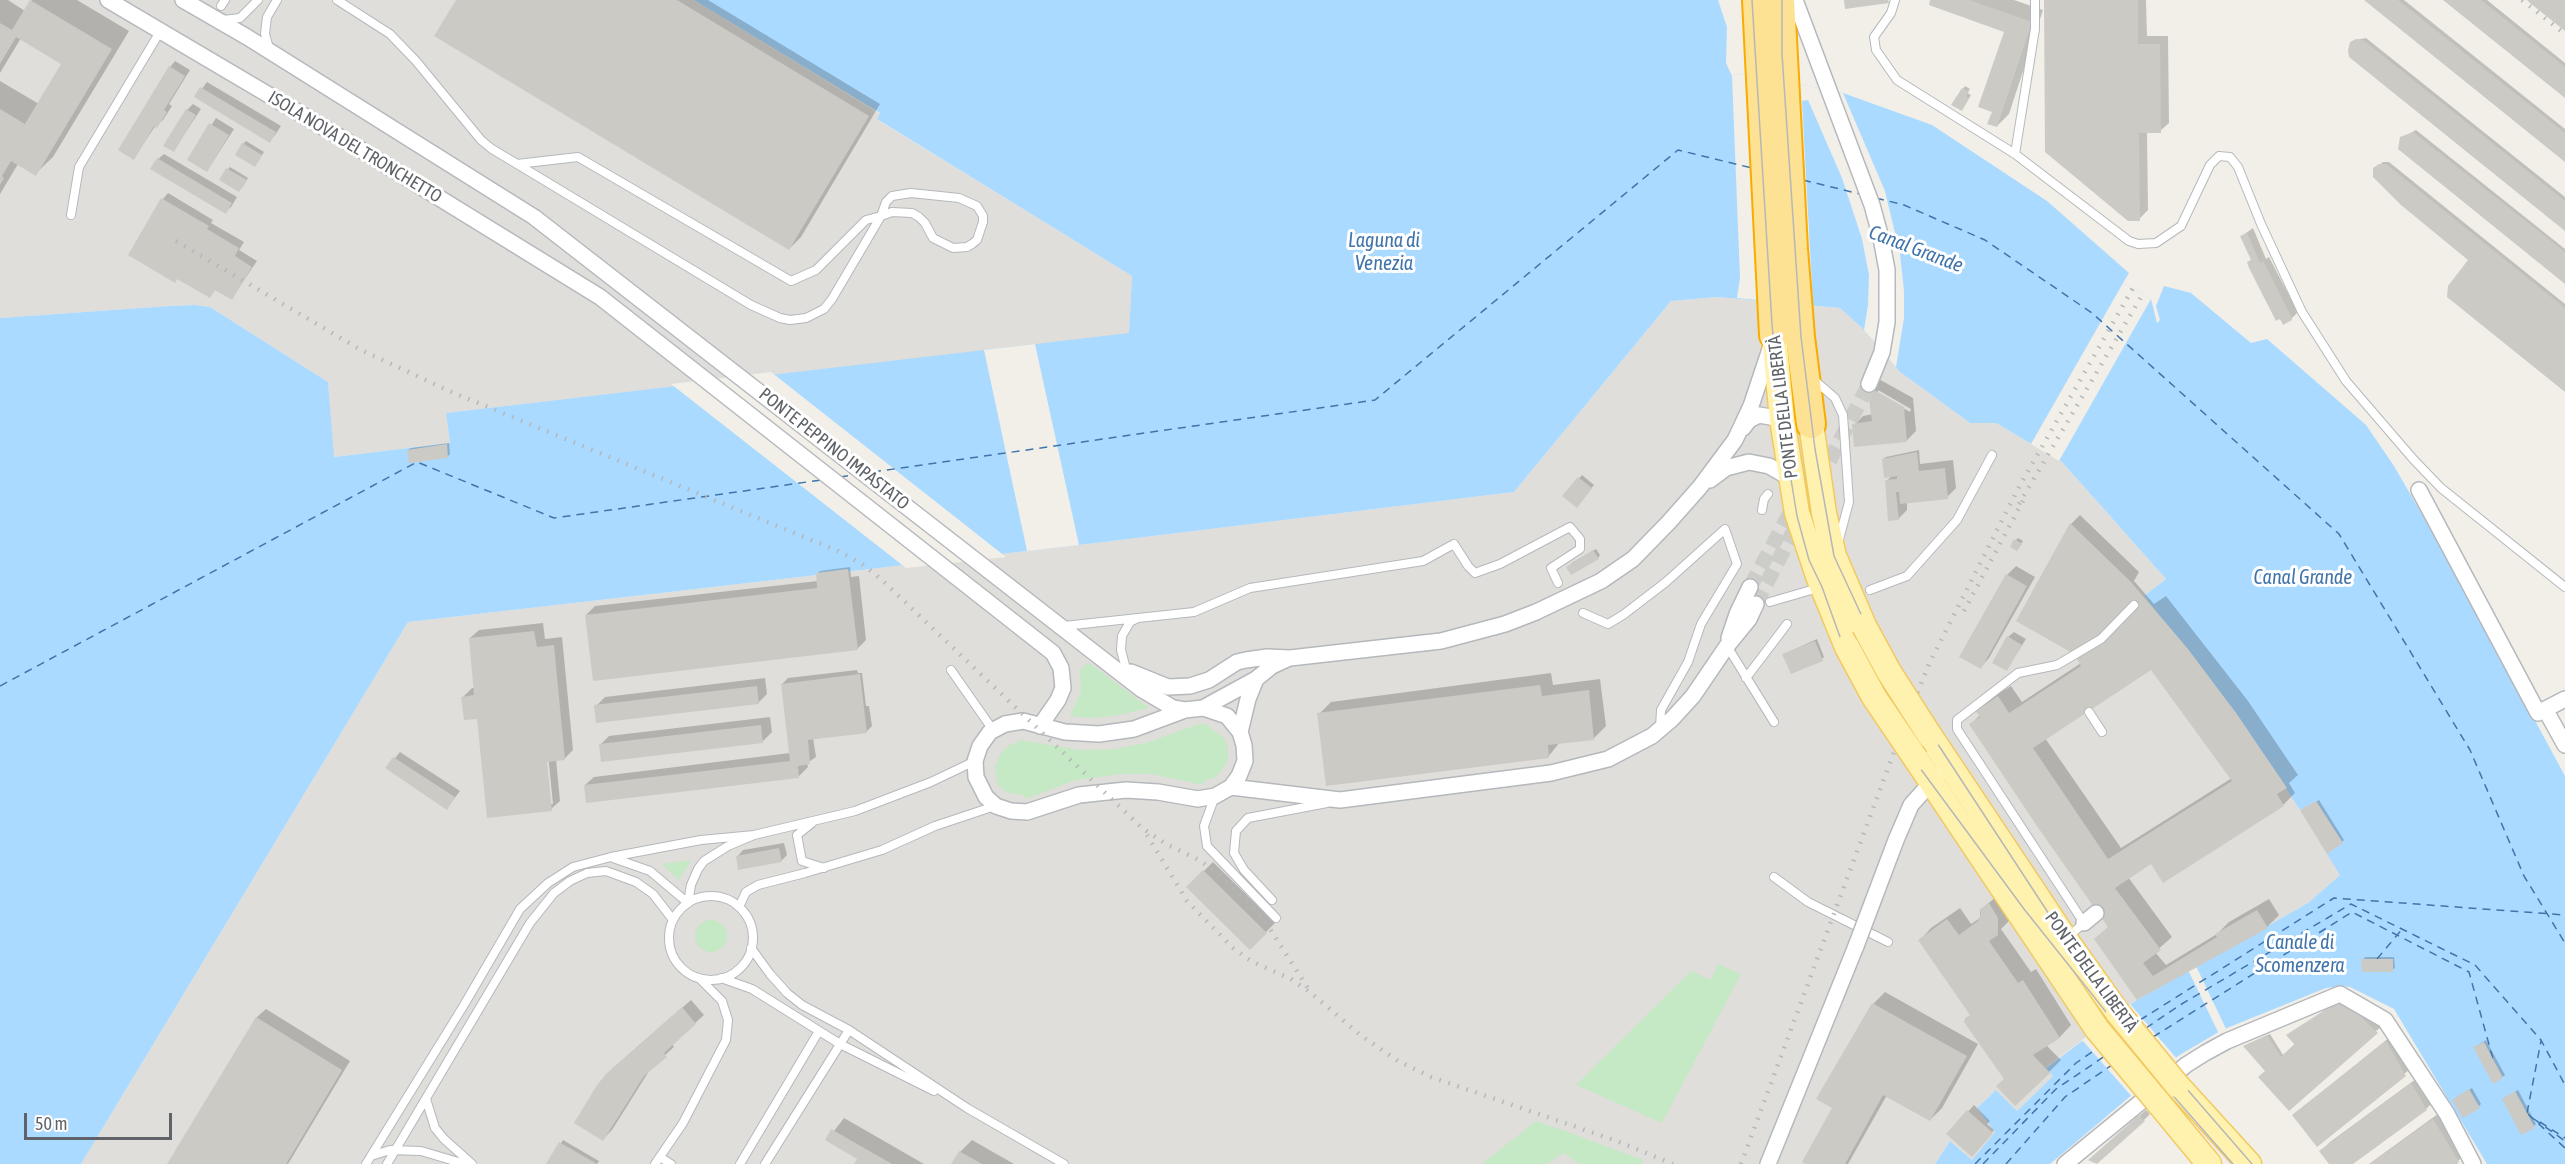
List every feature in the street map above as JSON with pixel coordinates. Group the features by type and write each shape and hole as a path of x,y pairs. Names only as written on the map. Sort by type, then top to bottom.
{"highway":[{"name":"PONTE DELLA LIBERTÀ","path":"1757,0 1771,60 1782,327 1806,374 1811,424"},
{"name":"PONTE DELLA LIBERTÀ","path":"1771,60 1780,0"}],"main road":[{"name":"PONTE DELLA LIBERTÀ","path":"1782,327 1782,419 1797,513 1822,587 1846,647 1874,698 1916,759 1940,774 2066,940 2118,1013 2177,1085 2249,1164"},
{"path":"1782,419 1800,431 1803,437 1818,518 1834,556"},
{"name":"PONTE DELLA LIBERTÀ","path":"1811,424 1824,513 1834,556 1864,626 1889,672 1930,736 1940,774 2097,1029 2209,1164"}],"street":[{"name":"ISOLA NOVA DEL TRONCHETTO","path":"108,0 600,297"},
{"name":"ISOLA NOVA DEL TRONCHETTO","path":"183,0 222,9 274,54 534,217 615,278"},
{"path":"1795,0 1872,205 1887,270 1888,309 1882,352 1865,380"},
{"name":"PONTE PEPPINO IMPASTATO","path":"615,278 1058,623 1119,667"},
{"name":"PONTE PEPPINO IMPASTATO","path":"600,297 1053,653 1063,677 1058,700 1040,726"},
{"path":"1738,435 1782,327"},
{"path":"1119,667 1155,683 1179,687 1198,684 1237,662 1246,660 1267,657 1290,658 1442,640 1505,624 1601,581 1633,559 1700,487 1754,417 1766,415 1782,419"},
{"path":"1700,487 1726,468 1749,462 1769,466 1791,478"},
{"path":"2419,490 2538,713 2565,699"},
{"path":"1726,646 1737,614 1750,587"},
{"path":"1231,787 1340,800 1582,767 1630,749 1660,729 1693,696 1726,646 1763,603"},
{"path":"1203,708 1227,716 1240,732 1244,745 1245,761 1239,776 1231,787 1215,796 1198,799 1158,792 1126,790 1079,795 1027,812 1011,811 996,806 981,790 976,777 975,761 984,739 993,730 1014,722 1065,732 1099,734 1145,726 1185,710 1203,708 1256,679 1272,666 1290,658"},
{"path":"1119,667 1152,697 1173,708 1185,710"},
{"path":"1240,732 1248,699 1256,679"},
{"path":"2545,709 2565,745"},
{"path":"1768,1164 1911,805 1940,774"},
{"path":"2065,1164 2186,1065 2225,1037 2340,994 2385,1020 2447,1114 2473,1164"}],"lane":[{"path":"222,9 240,18 258,0"},
{"path":"274,54 266,42 265,34 267,16 277,0"},
{"path":"337,0 390,34 416,61 481,140 517,164 751,305 790,320 806,318 824,309 881,216 889,198 910,193 941,195 970,201 977,206 983,216 976,240 968,248 960,249 939,243 933,238 925,223 912,213 892,212 881,216 866,220 816,270 792,281 578,157 517,164"},
{"path":"1895,0 1890,13 1874,37 1876,50 1897,80 2015,154 2128,241 2138,244 2156,243 2181,226 2210,165 2219,156 2230,157 2238,167 2261,224 2302,312 2346,381 2441,488 2565,587"},
{"path":"2015,154 2035,29 2035,0"},
{"path":"71,215 79,166 161,30"},
{"path":"1806,374 1835,398 1843,415 1849,502 1834,556"},
{"path":"1870,590 1907,576 1957,520 1992,455"},
{"path":"1762,510 1764,499 1768,494"},
{"path":"1058,623 1194,612 1250,588 1422,561 1454,544 1475,573 1500,564 1570,527 1580,539 1580,549 1551,568 1558,583"},
{"path":"1583,613 1608,624 1666,582 1725,529 1737,564 1701,624 1688,662 1662,710 1660,729"},
{"path":"1763,603 1822,587"},
{"path":"2066,940 2090,918 1957,729 1957,720 2018,674 2059,667 2102,639 2134,605"},
{"path":"1119,667 1122,657 1121,640 1130,622 1138,618"},
{"path":"1746,678 1787,624"},
{"path":"1726,646 1774,722"},
{"path":"951,670 993,730"},
{"path":"2088,712 2102,732"},
{"path":"366,1164 520,909 560,873 573,867 611,857 701,840 754,835 813,822 890,799 975,761"},
{"path":"1215,796 1204,826 1207,846 1276,918"},
{"path":"1272,900 1244,870 1234,853 1236,831 1248,818 1340,800"},
{"path":"739,907 746,892 755,886 882,850 935,826 996,806"},
{"path":"813,822 797,835 802,861 824,868"},
{"path":"671,1164 658,1161 683,1123 726,1040 728,1020 722,1001 699,978 686,971 673,955 669,934 673,920 687,903 691,885 704,861 719,850 754,835"},
{"path":"611,857 650,872 687,903"},
{"path":"387,1164 531,923 554,893 570,881 596,871 606,871 621,875 653,894 673,920"},
{"path":"1774,877 1808,902 1888,942"},
{"path":"687,903 705,896 723,897 739,907 745,914 752,930 751,948 740,967 721,978"},
{"path":"751,948 787,993 802,1005 849,1030 968,1108 1064,1164"},
{"path":"699,978 721,978 752,989 840,1044 968,1108"},
{"path":"765,1164 849,1030"},
{"path":"741,1164 819,1031"},
{"path":"426,1099 435,1128 472,1164"},
{"path":"371,1156 395,1150 422,1151 465,1164"}],"shaded area":[{"path":"0,0 694,0 880,114 878,120 1132,276 1129,334 446,413 450,443 333,457 328,382 210,307 169,306 0,318"},
{"path":"1718,297 1840,308 1864,330 1900,372 1970,423 1996,423 2062,462 2166,579 2144,596 2236,713 2300,810 2316,801 2343,843 2340,875 2308,903 2137,1000 2046,1067 2053,1076 2017,1111 1996,1090 1977,1108 1996,1132 1972,1160 1950,1141 1935,1164 81,1164 408,622 1079,545 1514,492 1671,301"}],"green space":[{"path":"1088,662 1149,708 1114,716 1089,718 1070,716 1081,692 1080,670"},
{"path":"1199,724 1209,724 1209,727 1224,738 1228,748 1228,759 1222,771 1214,778 1204,781 1203,785 1151,774 1123,774 1076,780 1026,799 1024,795 1008,793 997,784 995,766 1001,753 1009,745 1020,740 1080,750 1115,749 1146,743"},
{"path":"691,860 679,880 662,864"},
{"path":"711,920 723,924 727,936 723,948 711,952 699,948 695,936 699,924"},
{"path":"1718,964 1741,974 1662,1123 1576,1085 1691,971 1711,980"},
{"path":"1536,1121 1643,1160 1641,1164 1580,1164 1563,1153 1547,1164 1482,1164"}],"water":[{"name":"Laguna di Venezia","path":"694,0 1718,0 1727,27 1726,63 1732,76 1742,73 1843,93 1932,125 2047,201 2129,273 2123,283 2151,299 2157,323 2160,320 2156,306 2164,286 2191,293 2251,343 2267,339 2366,425 2394,466 2442,549 2565,776 2565,1164 2487,1164 2394,1009 2350,987 2342,986 2326,988 2222,1030 2178,1056 2050,1164 1935,1164 1950,1141 1972,1160 1995,1132 1977,1108 1996,1090 2017,1111 2053,1076 2046,1068 2137,1000 2308,903 2340,875 2327,854 2342,843 2316,801 2300,810 2236,713 2144,596 2166,579 2062,462 1996,423 1970,423 1900,372 1864,330 1840,308 1718,297 1671,301 1514,492 1079,545 408,622 81,1164 0,1164 0,318 169,306 210,307 328,382 334,457 450,443 446,413 1129,333 1132,276 877,119 880,113"}],"pier":[{"path":"1742,73 1843,93 1885,191 1900,254 1904,318 1896,367 1864,330 1869,275 1862,239 1842,178 1808,100 1802,101 1813,305 1737,298 1740,278 1732,76"},
{"path":"2123,283 2151,299 2059,461 2031,444"},
{"path":"1035,344 1079,545 1027,551 984,350"},
{"path":"771,372 1006,557 906,568 671,384"},
{"path":"2196,966 2227,1031 2219,1034 2188,970"},
{"path":"2130,1004 2178,1060 2133,1098 2082,1040"}],"building":[{"path":"30,0 112,49 36,176 11,161 2,176 4,178 0,185 0,109 25,124 61,64 16,37 0,64 0,23 12,30"},
{"path":"456,0 677,0 869,116 789,250 434,36"},
{"path":"1844,0 1888,0 1889,3 1845,9"},
{"path":"1930,0 1969,0 2032,22 1997,127 1987,124 1992,112 1978,107 2004,32 1929,5"},
{"path":"2044,0 2138,0 2138,44 2160,44 2161,133 2139,133 2140,221 2128,221 2045,152"},
{"path":"2364,0 2398,0 2565,133 2565,162"},
{"path":"2443,0 2481,0 2565,67 2565,98"},
{"path":"2527,0 2565,0 2565,31 2530,3"},
{"path":"2356,39 2363,40 2565,201 2565,231 2349,57 2350,42"},
{"path":"169,66 185,76 164,110 167,112 157,128 154,126 134,160 118,150"},
{"path":"200,87 276,132 270,143 194,97"},
{"path":"1962,88 1969,92 1966,96 1969,98 1962,111 1951,105"},
{"path":"186,109 196,115 174,152 163,146"},
{"path":"209,123 229,135 207,172 187,160"},
{"path":"2413,132 2565,252 2565,284 2398,149 2400,137"},
{"path":"242,143 262,155 255,167 235,155"},
{"path":"157,158 232,203 226,214 150,169"},
{"path":"2379,164 2386,164 2565,308 2565,392 2447,297 2448,286 2468,260 2401,205 2373,177 2373,168"},
{"path":"226,168 247,180 239,192 219,180"},
{"path":"161,198 209,226 207,229 239,248 235,256 252,267 232,300 215,290 210,298 177,279 175,283 128,255"},
{"path":"2247,233 2260,263 2263,261 2290,314 2292,320 2283,325 2280,319 2276,321 2249,268 2247,262 2251,260 2240,236"},
{"path":"1867,386 1904,407 1907,442 1854,447 1852,424 1872,421"},
{"path":"447,444 448,458 409,463 407,450"},
{"path":"1917,452 1919,471 1945,468 1948,499 1900,504 1899,492 1896,492 1899,520 1888,521 1885,480 1897,479 1897,476 1884,478 1882,459"},
{"path":"1578,477 1592,488 1577,508 1562,496"},
{"path":"2070,523 2131,582 2188,649 2236,713 2287,788 2277,794 2284,806 2163,883 2151,864 2115,888 2161,950 2143,963 2153,976 2217,937 2215,934 2257,910 2268,928 2137,1000 2094,939 2108,927 1969,724 1980,717 1976,711 1998,696 2009,713 2081,666 2074,654 2016,621","holes":["2151,670 2232,781 2108,859 2033,748"]},
{"path":"2014,539 2022,544 2017,551 2010,547"},
{"path":"1593,550 1599,559 1571,575 1566,567"},
{"path":"848,569 858,650 593,681 585,615 817,588 816,573"},
{"path":"2006,574 2027,586 1981,669 1959,657"},
{"path":"534,631 537,647 554,645 565,760 547,762 552,811 487,818 477,719 464,720 461,697 474,695 469,638"},
{"path":"2007,636 2022,645 2007,671 1992,663"},
{"path":"1815,641 1823,661 1791,674 1782,654"},
{"path":"860,674 867,733 808,740 810,764 798,766 799,778 586,803 584,785 790,761 781,684"},
{"path":"1540,685 1542,696 1589,690 1594,740 1548,745 1549,758 1326,786 1317,713"},
{"path":"757,686 759,704 596,723 594,705"},
{"path":"761,725 763,743 601,762 599,744"},
{"path":"393,757 455,797 447,810 385,768"},
{"path":"2316,801 2343,843 2327,854 2300,810"},
{"path":"779,848 782,862 738,870 736,856"},
{"path":"1203,870 1267,933 1250,950 1186,887"},
{"path":"1989,903 1998,918 1998,935 1989,941 2018,983 2023,980 2060,1038 2033,1055 2050,1073 2015,1106 1996,1086 2004,1079 1964,1022 1965,1018 1970,1015 1918,940 1947,919 1959,935 1978,921 1981,913 1979,910"},
{"path":"2361,959 2393,959 2393,972 2362,972"},
{"path":"2342,999 2378,1033 2289,1111 2258,1077 2265,1071 2243,1046 2267,1035 2281,1057 2295,1045 2286,1035"},
{"path":"1872,1003 1967,1056 1930,1121 1883,1095 1845,1164 1806,1164 1802,1162 1832,1108 1816,1099"},
{"path":"682,1007 696,1024 664,1053 667,1057 644,1076 603,1141 574,1123 607,1073"},
{"path":"256,1017 342,1070 286,1164 167,1164"},
{"path":"2386,1041 2406,1076 2317,1147 2292,1115"},
{"path":"2484,1042 2503,1078 2493,1084 2473,1047"},
{"path":"2411,1083 2427,1110 2353,1164 2329,1164 2319,1151"},
{"path":"2469,1089 2480,1108 2463,1118 2452,1100"},
{"path":"2515,1091 2535,1128 2521,1135 2502,1099"},
{"path":"1967,1110 1993,1133 1972,1157 1946,1134"},
{"path":"2139,1115 2145,1121 2097,1164 2088,1160"},
{"path":"2433,1119 2459,1162 2457,1164 2370,1164"},
{"path":"831,1129 892,1164 854,1164 857,1159 825,1140"},
{"path":"559,1142 597,1164 546,1164"},
{"path":"959,1151 982,1164 951,1164"}],"ferry route":[{"path":"873,472 1375,400 1678,150 1752,168"},
{"path":"1803,180 1860,194"},
{"path":"1876,198 1904,205 1985,240 2092,313 2339,534 2470,750 2524,876 2565,943"},
{"path":"0,686 417,462 554,518 821,480"},
{"path":"840,477 853,475"},
{"path":"2140,1020 2334,898 2565,915"},
{"path":"2146,1028 2180,1005 2351,904 2475,965 2541,1040 2565,1085"},
{"path":"2153,1037 2352,912 2469,972 2493,1059"},
{"path":"2377,959 2403,928"},
{"path":"2527,1113 2541,1041"},
{"path":"1975,1164 2076,1063 2098,1048"},
{"path":"1983,1164 2056,1089 2105,1056"},
{"path":"2006,1164 2065,1097 2112,1065"},
{"path":"2528,1114 2565,1148"},
{"path":"2534,1119 2565,1141"},
{"path":"2540,1122 2565,1138"}],"tunnel":[{"path":"1756,604 1869,384"},
{"path":"1750,587 1817,463"}],"tram line":[{"path":"1752,0 1772,324 1781,418 1797,516 1809,560 1822,587 1844,648 1868,692 1903,745 2024,909 2169,1091 2233,1164"},
{"path":"1782,0 1782,54 1801,337 1815,449 1834,556 1890,671 2066,940 2120,1012 2252,1164"}],"railway":[{"path":"2522,0 2565,34"},
{"path":"176,241 361,350 454,393 838,551 862,564 882,580 1142,828 1166,844 1201,861 1222,877 1263,918 1311,993"},
{"path":"1741,1164 1907,717 1930,662 2020,485 2133,288"},
{"path":"2019,504 2144,292"},
{"path":"1964,611 2025,497"},
{"path":"1147,835 1187,901 1233,948 1251,961 1291,979 1359,1034 1398,1061 1431,1077 1617,1141 1673,1164"}],"water label":[{"name":"Canal Grande","path":"1916,249"},
{"name":"Canal Grande","path":"2303,578"},
{"name":"Canale di Scomenzera","path":"2300,954"}]}
